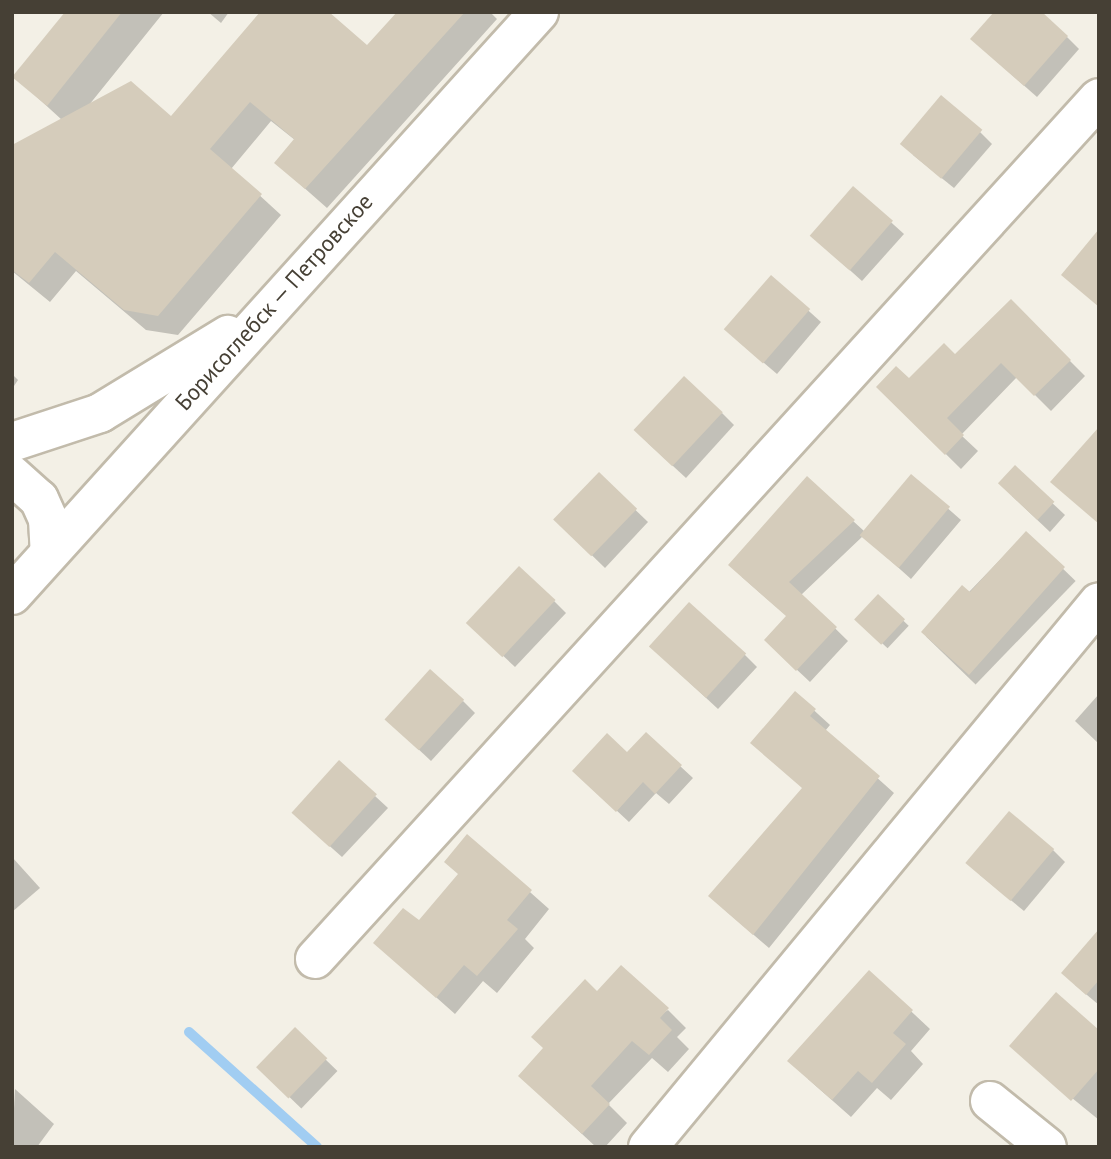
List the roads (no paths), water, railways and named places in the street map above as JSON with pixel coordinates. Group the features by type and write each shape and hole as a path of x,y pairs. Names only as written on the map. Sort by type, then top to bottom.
{"street":[{"name":"Борисоглебск — Петровское","path":"12,594 539,12"},
{"path":"315,958 1099,98"},
{"path":"12,442 100,413 263,314"},
{"path":"12,475 38,499 48,519 50,552"},
{"path":"648,1147 1099,602"},
{"path":"990,1101 1047,1147"}],"waterway":[{"path":"189,1032 317,1147"}]}
